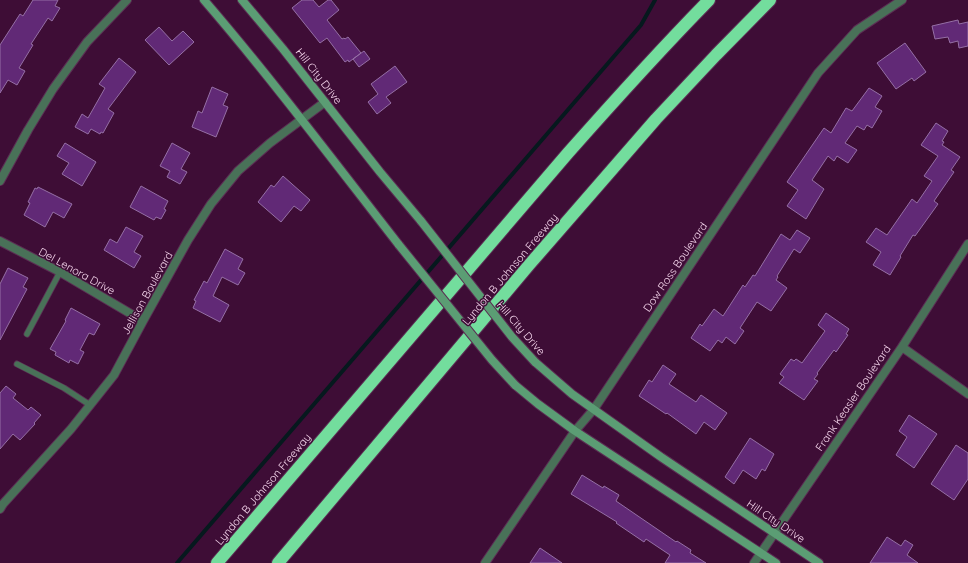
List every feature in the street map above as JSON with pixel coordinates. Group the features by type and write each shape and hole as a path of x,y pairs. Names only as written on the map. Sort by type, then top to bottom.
{"highway":[{"name":"Lyndon B Johnson Freeway","path":"217,563 568,153 666,44 709,0"},
{"name":"Lyndon B Johnson Freeway","path":"280,563 534,260 650,125 770,0"},
{"path":"214,563 238,538"}],"street":[{"path":"0,181 53,89 87,42 127,0"},
{"path":"204,0 399,245 492,360 515,385 575,431 776,563"},
{"name":"Hill City Drive","path":"242,0 284,49 512,337 535,362 572,394 661,457 819,563"},
{"name":"Dow Ross Boulevard","path":"485,563 575,431 594,409 818,73 857,30 902,0"},
{"name":"Jellison Boulevard","path":"1,505 71,429 114,375 188,240 211,204 238,171 270,143 325,102"},
{"name":"Del Lenora Drive","path":"0,241 60,272 143,321"},
{"name":"Frank Keasler Boulevard","path":"754,563 902,347 968,244"},
{"path":"902,347 968,394"}],"lane":[{"path":"28,334 60,272"},
{"path":"17,364 64,388 90,405"}],"building":[{"path":"33,0 58,0 55,6 60,8 52,21 48,18 31,44 33,45 19,68 25,71 17,85 8,80 0,93 0,45 20,14 23,16"},
{"path":"302,0 313,0 319,7 328,0 331,0 339,10 327,20 342,39 348,37 361,53 349,62 348,60 345,62 327,38 320,43 292,8"},
{"path":"958,20 959,24 968,22 968,46 959,48 958,41 950,43 948,37 935,39 932,26"},
{"path":"159,27 172,41 183,31 194,42 169,65 145,40"},
{"path":"905,43 926,72 914,81 912,78 896,89 877,63"},
{"path":"364,51 370,59 359,67 353,59"},
{"path":"119,58 136,72 108,109 114,113 103,133 101,132 100,134 91,129 88,134 75,127 82,114 88,118 105,88 99,84"},
{"path":"395,66 407,82 386,97 391,103 377,114 368,102 378,94 371,84"},
{"path":"212,87 228,94 223,105 228,107 216,137 192,127 198,111 202,113"},
{"path":"869,88 882,96 875,107 882,111 872,128 867,125 864,130 857,126 845,143 857,150 848,163 837,156 834,161 828,156 812,180 824,189 806,219 787,206 798,190 787,182 824,128 831,133 846,108 852,111"},
{"path":"936,123 948,131 942,141 944,142 942,145 960,157 951,170 954,172 934,201 938,204 915,236 913,235 890,275 873,265 881,252 866,242 876,228 887,235 912,199 917,203 932,181 924,176 938,156 921,145"},
{"path":"65,143 96,162 82,186 62,174 69,163 57,156"},
{"path":"172,143 190,153 181,169 187,172 180,184 167,177 170,171 160,166"},
{"path":"283,176 310,200 301,211 294,206 281,222 258,202 271,185 274,187"},
{"path":"141,186 168,201 164,209 166,210 161,219 156,217 154,220 130,207"},
{"path":"38,187 72,204 64,218 53,212 45,227 24,215 30,203 28,202 35,188 37,189"},
{"path":"126,227 143,236 134,252 141,256 134,268 104,250 110,239 117,243"},
{"path":"797,230 810,238 800,253 794,249 777,276 778,277 776,280 787,288 771,311 757,302 740,328 744,331 735,344 726,337 722,343 718,340 710,351 691,338 700,324 702,326 714,309 723,316 743,285 745,287 753,275 755,276 781,234 790,240"},
{"path":"225,249 243,259 238,269 245,273 238,285 222,277 213,296 229,305 220,322 193,308 196,301 194,300 204,281 207,283"},
{"path":"8,268 28,278 23,287 27,289 0,340 0,284"},
{"path":"71,308 100,324 94,335 89,333 80,350 84,352 78,364 70,360 69,363 55,355 56,352 50,349 66,321 65,320"},
{"path":"826,313 849,329 846,334 848,335 836,352 834,350 817,373 818,374 814,379 818,381 804,400 779,383 784,377 780,374 791,359 794,361 796,359 802,363 825,331 818,325"},
{"path":"663,365 676,374 669,384 696,402 701,395 727,413 715,430 704,422 696,434 667,413 666,414 639,396 649,380 652,382"},
{"path":"6,386 16,394 13,398 28,410 31,407 41,415 20,440 13,434 0,449 0,393"},
{"path":"909,415 937,434 914,468 896,455 907,437 899,431"},
{"path":"750,438 774,454 765,471 762,469 756,479 743,470 734,484 725,477"},
{"path":"956,445 968,453 968,479 954,500 931,484"},
{"path":"582,475 603,488 604,486 619,495 616,501 676,542 677,541 691,550 690,553 706,563 665,563 670,555 646,539 644,542 616,523 617,522 571,494"},
{"path":"887,537 901,546 905,540 913,545 907,555 918,563 870,563"},
{"path":"540,548 562,563 530,563"}],"waterway":[{"path":"177,563 641,25 655,0"}]}
